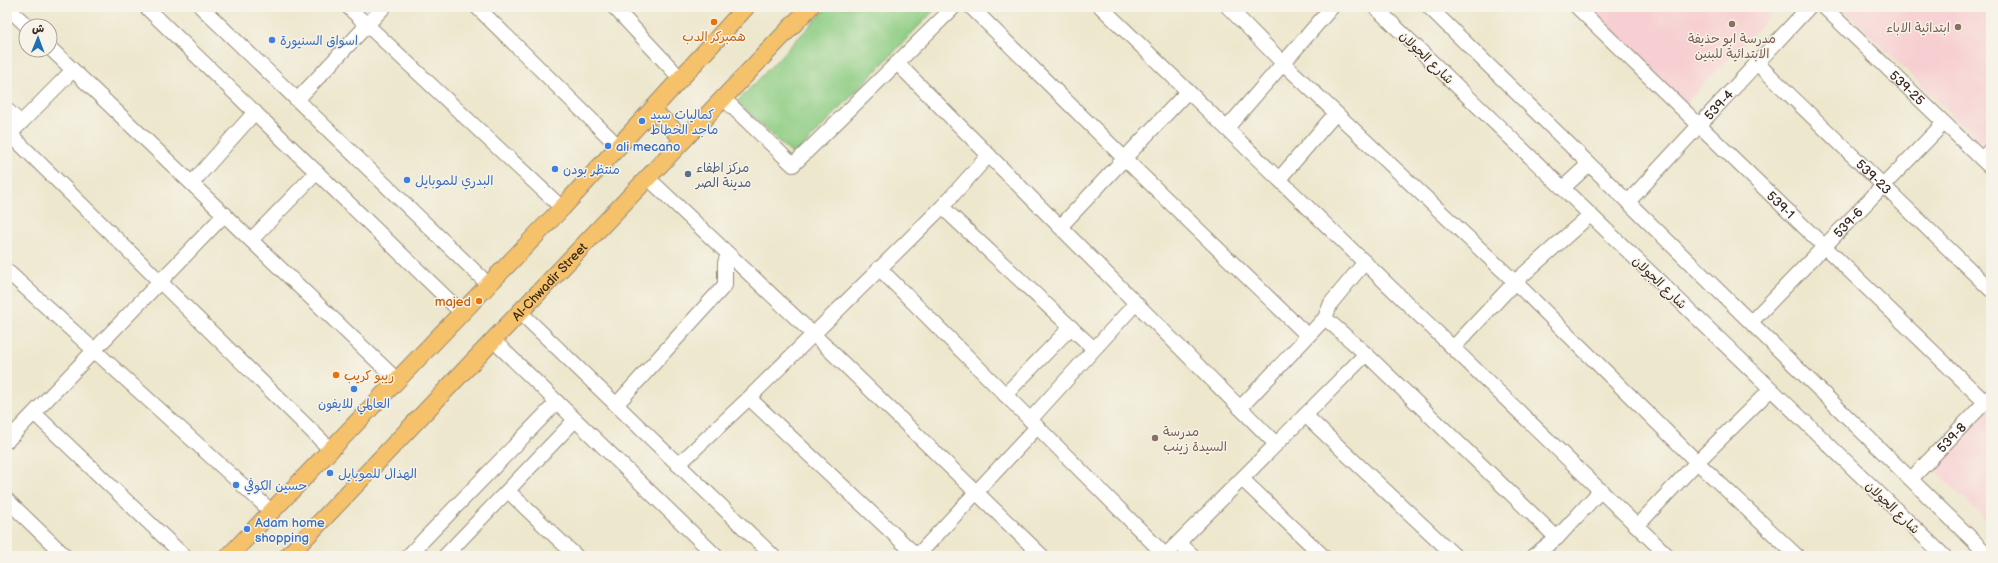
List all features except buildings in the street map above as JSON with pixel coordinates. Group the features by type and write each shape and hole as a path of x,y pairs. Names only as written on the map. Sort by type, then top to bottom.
{"main road":[{"path":"229,556 562,208 746,7"},
{"name":"Al-Chwadir Street","path":"288,556 493,340 518,311 810,7"},
{"path":"652,110 684,139"}],"street":[{"path":"146,7 462,313"},
{"path":"201,7 489,285"},
{"path":"348,7 562,208"},
{"path":"297,100 384,7"},
{"path":"477,7 618,146"},
{"path":"614,7 681,79"},
{"path":"723,98 793,165 954,7"},
{"path":"971,7 1307,335"},
{"path":"1101,7 1668,556"},
{"path":"1228,7 1282,63 1515,282 1697,462 1797,556"},
{"path":"1227,128 1332,7"},
{"name":"شارع الجولان","path":"1375,7 1944,556"},
{"name":"539-1","path":"1577,7 1824,246 1988,399"},
{"name":"539-4","path":"1628,202 1808,7"},
{"name":"539-25","path":"1824,7 1944,123 1988,158"},
{"path":"1433,8 1589,164 1989,556"},
{"path":"58,56 397,380"},
{"path":"897,63 1276,444"},
{"name":"539-23","path":"1756,63 1991,290"},
{"path":"73,70 9,136 160,281 330,449"},
{"path":"1060,227 1188,90"},
{"path":"7,110 21,123"},
{"path":"192,183 255,112"},
{"path":"1279,179 1336,113"},
{"name":"539-6","path":"1751,322 1944,123"},
{"path":"678,465 749,398 942,207 989,155"},
{"path":"1563,188 1589,164"},
{"path":"251,240 316,172"},
{"path":"647,177 813,334 1042,556"},
{"path":"942,207 1093,348"},
{"path":"7,441 224,214"},
{"path":"1453,348 1515,282 1590,215"},
{"path":"616,405 725,285 725,263 728,254"},
{"path":"1240,408 1307,335 1325,318 1331,303 1365,262"},
{"path":"879,268 1166,556 1366,354"},
{"path":"7,271 272,512"},
{"path":"749,398 917,556 977,492 1093,348 1136,303"},
{"path":"518,311 773,556"},
{"path":"1325,318 1366,354 1557,538"},
{"path":"1005,395 1071,326"},
{"path":"493,340 716,556"},
{"path":"1637,526 1697,462 1771,389"},
{"name":"539-8","path":"1911,479 1988,399"},
{"path":"408,556 557,402"},
{"path":"34,413 184,556"},
{"path":"1306,415 1455,556"},
{"path":"445,556 575,420"},
{"path":"1242,479 1323,556"},
{"path":"508,490 576,556"},
{"path":"1536,555 1557,538 1601,490"},
{"path":"7,500 65,556"},
{"path":"1178,543 1193,556"}],"shaded area":[{"path":"1583,7 1778,7 1684,105"},
{"path":"1841,7 1991,7 1991,137 1983,145"},
{"path":"1991,407 1991,525 1933,468"}],"green space":[{"path":"828,7 937,7 794,156 737,102"}],"place":[{"name":"همبركر الدب","path":"714,22"},
{"name":"مدرسة ابو حذيفة الابتدائية للبنين","path":"1732,24"},
{"name":"ابتدائية الاباء","path":"1958,27"},
{"name":"اسواق السنيورة","path":"272,40"},
{"name":"كماليات سيد ماجد الخطاط","path":"642,121"},
{"name":"ali mecano","path":"608,146"},
{"name":"منتظر بودن","path":"555,169"},
{"name":"مركز اطفاء مدينة الصر","path":"688,174"},
{"name":"البدري للموبايل","path":"407,180"},
{"name":"majed","path":"479,301"},
{"name":"ريبو كريب","path":"336,375"},
{"name":"العالمي للايفون","path":"354,389"},
{"name":"مدرسة السيدة زينب","path":"1155,438"},
{"name":"الهذال للموبايل","path":"330,473"},
{"name":"حسين الكوفي","path":"236,485"},
{"name":"Adam home shopping","path":"247,529"}]}
